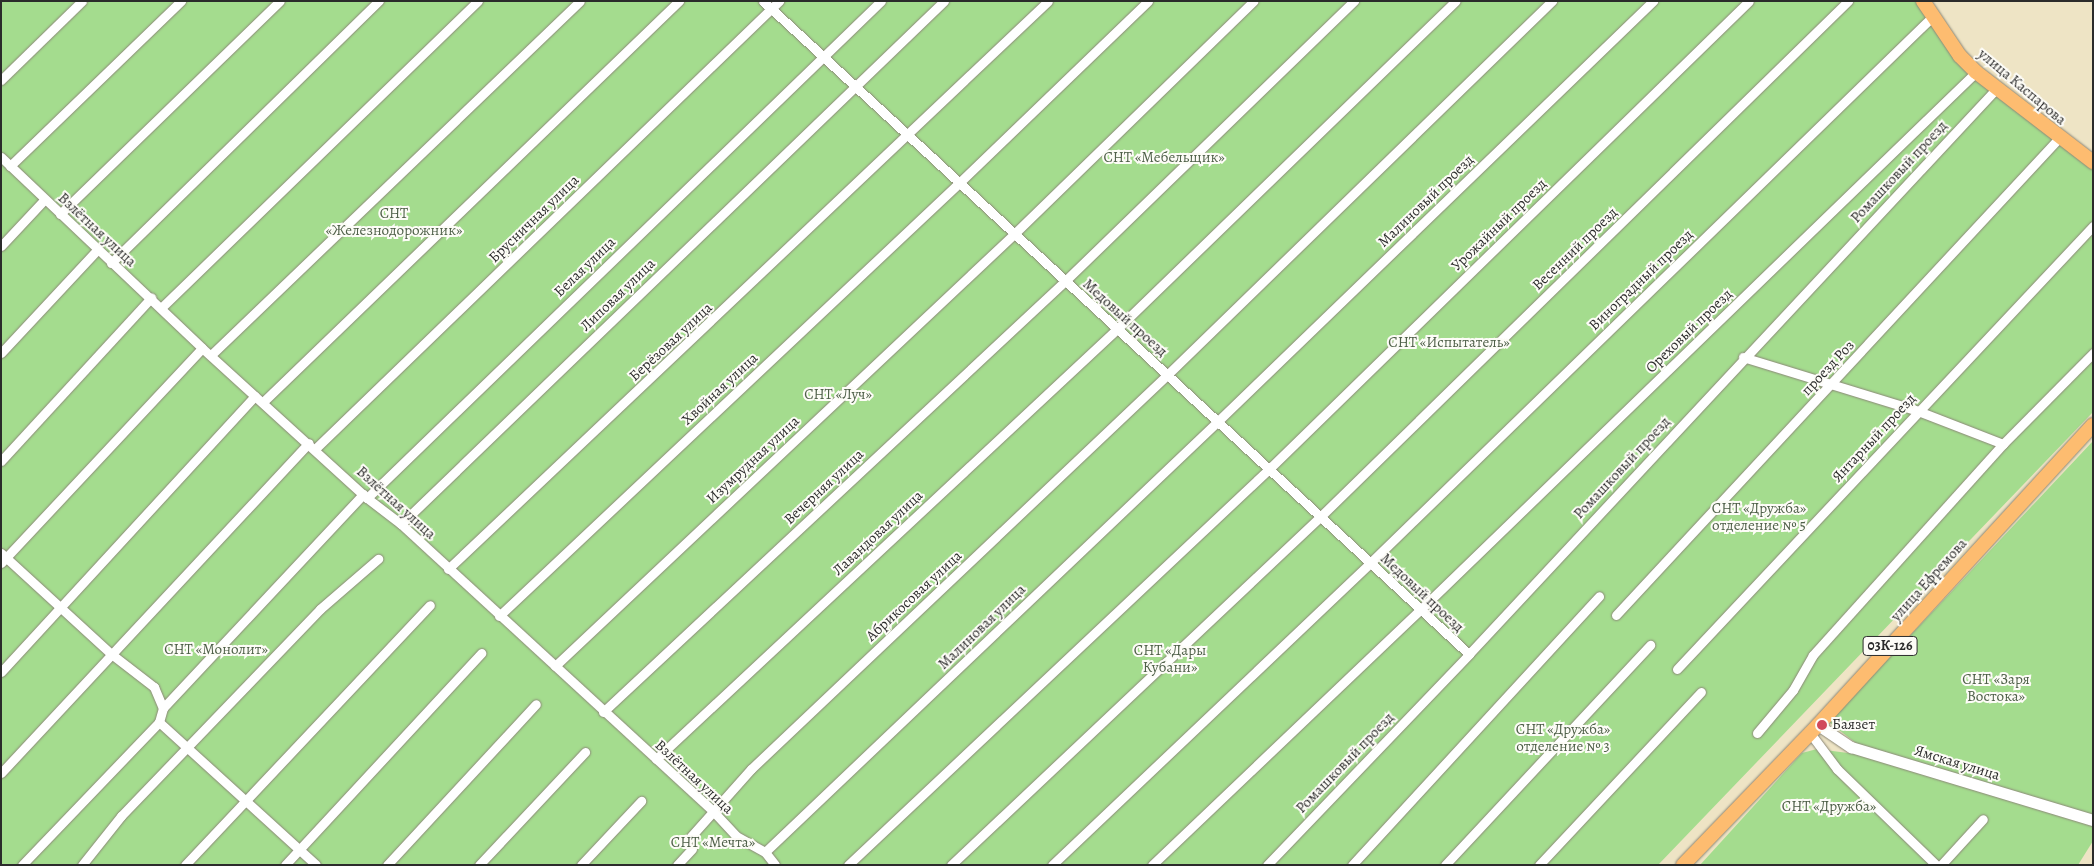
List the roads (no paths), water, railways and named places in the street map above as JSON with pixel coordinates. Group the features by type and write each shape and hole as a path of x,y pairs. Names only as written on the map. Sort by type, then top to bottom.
{"main road":[{"name":"улица Каспарова","path":"1924,1 1932,17 1976,72 2058,139 2093,162"},
{"name":"улица Ефремова","path":"1683,865 1814,729 2093,425"}],"street":[{"path":"1,80 82,1"},
{"path":"10,166 180,1"},
{"path":"60,214 280,1"},
{"path":"112,262 379,1"},
{"path":"162,307 478,1"},
{"path":"211,355 580,1"},
{"path":"263,402 679,1"},
{"name":"Медовый проезд","path":"763,1 855,87 910,134 1064,282 1118,328 1469,654"},
{"name":"Брусничная улица","path":"1,773 110,653 312,445 779,1"},
{"name":"Белая улица","path":"163,708 365,496 881,1"},
{"name":"Липовая улица","path":"401,524 944,1"},
{"name":"Берёзовая улица","path":"448,568 910,134 1048,1"},
{"name":"Хвойная улица","path":"499,616 960,182 1148,1"},
{"name":"Изумрудная улица","path":"555,666 1014,234 1254,1"},
{"name":"Вечерняя улица","path":"603,712 1064,282 1354,1"},
{"name":"Лавандовая улица","path":"656,759 1118,328 1456,1"},
{"name":"Абрикосовая улица","path":"677,865 712,810 1167,375 1552,1"},
{"name":"Малиновый проезд","path":"1218,421 1653,1"},
{"name":"Урожайный проезд","path":"848,865 1268,469 1749,1"},
{"name":"Весенний проезд","path":"951,865 1321,516 1848,1"},
{"name":"Виноградный проезд","path":"1052,865 1370,563 1932,17"},
{"name":"Ореховый проезд","path":"1152,865 1422,609 1976,72"},
{"name":"Ромашковый проезд","path":"1267,865 1469,654 1743,357 1996,89"},
{"name":"проезд Роз","path":"1616,615 2058,139"},
{"name":"Взлётная улица","path":"1,157 97,250 162,307 202,348 312,445 365,496 401,524 603,712 712,810 736,836 765,852 774,865"},
{"path":"1,246 44,200"},
{"name":"Янтарный проезд","path":"1677,669 2093,226"},
{"path":"1,353 97,250"},
{"path":"1,461 151,298"},
{"path":"22,865 159,722 163,708 154,687 110,653 60,606 3,558 202,348"},
{"path":"1757,733 1792,690 1813,655 2003,444 2093,353"},
{"path":"1743,357 1830,386 1918,411 2003,444"},
{"path":"1,672 255,396"},
{"name":"Малиновая улица","path":"765,852 1218,421"},
{"path":"82,865 121,816 320,609 378,559"},
{"path":"1352,865 1599,596"},
{"path":"185,865 244,799 430,605"},
{"path":"1445,865 1650,645"},
{"path":"285,865 481,653"},
{"path":"1539,865 1700,692"},
{"path":"387,865 536,704"},
{"path":"159,722 316,865"},
{"path":"1814,729 1837,769 1936,865"},
{"name":"Ямская улица","path":"1814,729 1851,747 2093,820"},
{"path":"479,865 585,752"},
{"path":"581,865 641,801"},
{"path":"1941,865 1983,819"}],"place":[{"name":"Баязет","path":"1822,725"}],"park label":[{"name":"СНТ «Мебельщик»","path":"1164,158"},
{"name":"СНТ «Железнодорожник»","path":"394,222"},
{"name":"СНТ «Испытатель»","path":"1449,343"},
{"name":"СНТ «Луч»","path":"838,395"},
{"name":"СНТ «Дружба» отделение № 5","path":"1759,516"},
{"name":"СНТ «Монолит»","path":"216,650"},
{"name":"СНТ «Дары Кубани»","path":"1170,658"},
{"name":"СНТ «Заря Востока»","path":"1996,688"},
{"name":"СНТ «Дружба» отделение № 3","path":"1563,738"},
{"name":"СНТ «Дружба»","path":"1829,807"},
{"name":"СНТ «Мечта»","path":"713,843"}]}
